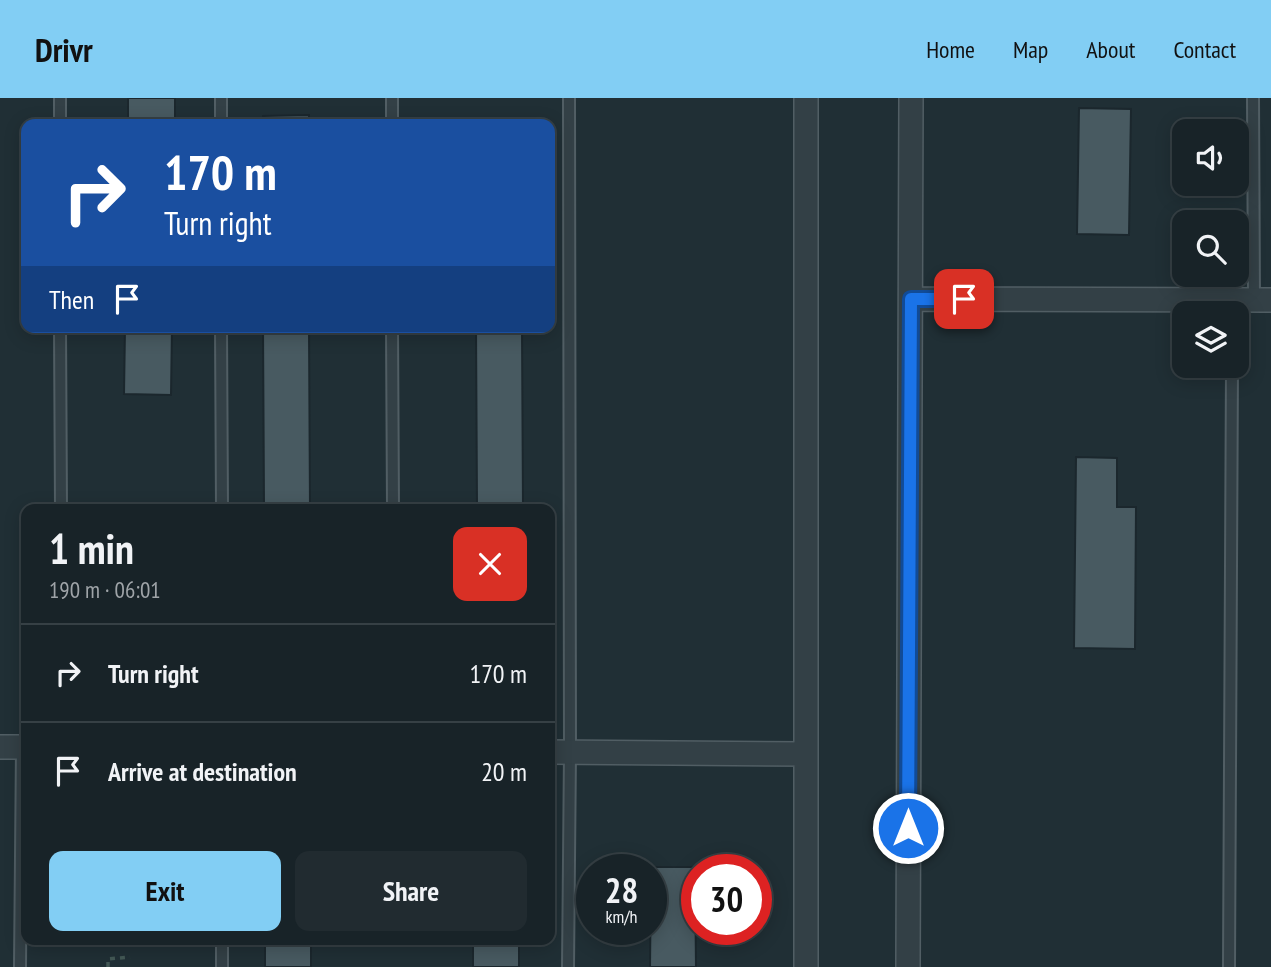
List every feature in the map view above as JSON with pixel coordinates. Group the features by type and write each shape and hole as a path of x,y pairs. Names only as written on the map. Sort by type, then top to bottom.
{"street":[{"path":"806,967 807,98"},
{"path":"908,967 911,98"},
{"path":"911,299 1172,302"},
{"path":"560,752 807,754"}],"lane":[{"path":"60,98 60,119"},
{"path":"221,98 221,119"},
{"path":"392,98 392,119"},
{"path":"568,967 560,752 569,98"},
{"path":"1248,301 1253,98"},
{"path":"61,333 61,504"},
{"path":"221,333 222,504"},
{"path":"392,333 393,504"},
{"path":"1229,967 1233,378"},
{"path":"16,747 20,967"},
{"path":"222,945 222,967"}],"path":[{"path":"108,967 108,959 130,957"}],"building":[{"path":"128,98 175,98 175,119 128,119"},
{"path":"1079,108 1131,109 1129,235 1077,234"},
{"path":"309,115 309,119 263,119 263,116"},
{"path":"125,333 172,333 171,395 124,394"},
{"path":"263,333 309,333 310,504 264,504"},
{"path":"476,333 522,333 523,504 477,504"},
{"path":"1076,457 1117,458 1117,507 1136,507 1135,649 1074,648"},
{"path":"667,867 681,867 681,945 696,945 696,967 650,967 650,945 667,945"},
{"path":"265,945 311,945 311,967 265,967"},
{"path":"473,945 519,945 519,967 473,967"}],"route":[{"path":"908,828 911,299 964,299"}]}
